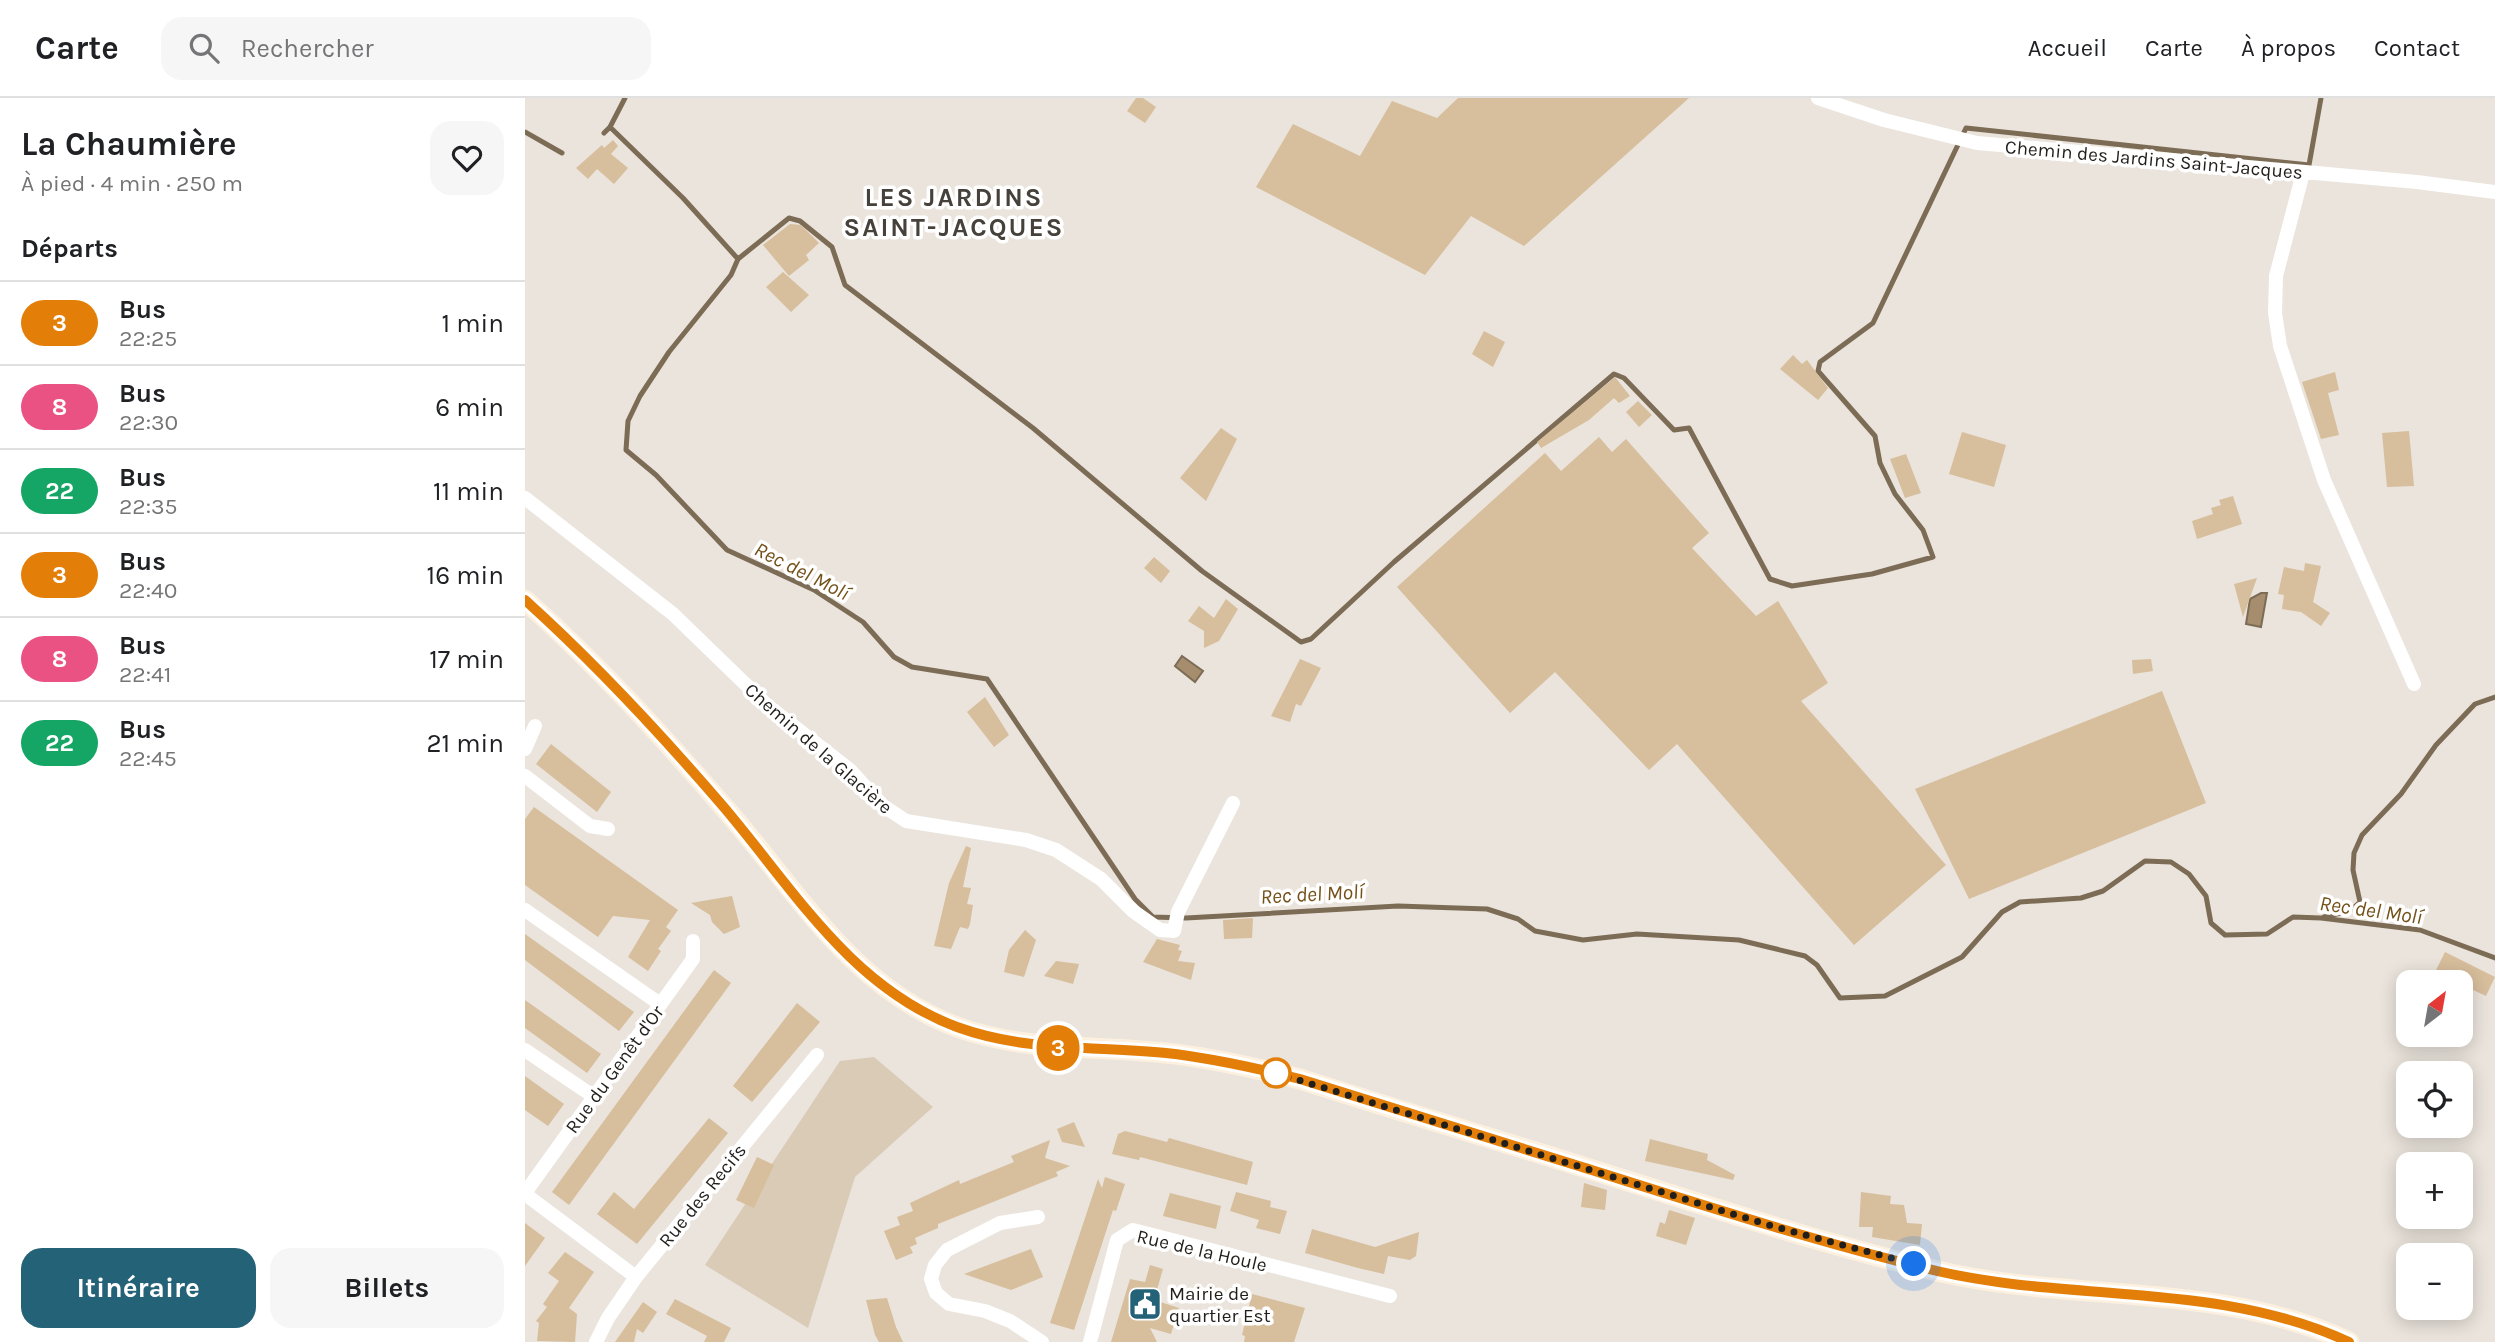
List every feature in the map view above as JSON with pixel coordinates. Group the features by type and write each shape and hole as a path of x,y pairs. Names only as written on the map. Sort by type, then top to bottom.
{"main road":[{"path":"525,600 638,708 752,840 844,954 897,997 957,1026 996,1039 1040,1047 1164,1053 1240,1063 1300,1079 1772,1226 1938,1271 1992,1281 2151,1294 2214,1303 2301,1323 2349,1342"}],"street":[{"name":"Chemin des Jardins Saint-Jacques","path":"1818,98 1884,120 1977,143 2495,192"},
{"path":"2303,173 2276,276 2275,313 2280,346 2324,480 2414,684"},
{"name":"Chemin de la Glacière","path":"525,498 673,614 768,706 850,769 882,805 907,821 1026,840 1056,850 1101,879 1133,911 1160,930 1174,931 1177,917 1233,803"},
{"path":"525,748 535,726"},
{"path":"525,776 590,826 608,829"},
{"path":"525,910 660,1004"},
{"name":"Rue du Genêt d'Or","path":"525,1194 693,959 693,941"},
{"path":"525,1050 593,1096"},
{"name":"Rue des Recifs","path":"596,1342 608,1318 636,1277 817,1055"},
{"path":"525,1194 636,1277"},
{"path":"1038,1217 1000,1223 947,1250 935,1265 931,1279 936,1293 949,1304 985,1311 1010,1321 1042,1342"},
{"name":"Rue de la Houle","path":"1090,1342 1117,1240 1133,1230 1390,1296"}],"shaded area":[{"path":"2267,593 2261,627 2246,624 2250,599"},
{"path":"1182,656 1203,671 1195,682 1175,666"},
{"path":"874,1057 933,1107 855,1177 808,1328 705,1265 840,1061"}],"building":[{"path":"1136,98 1143,98 1156,107 1145,123 1127,111"},
{"path":"1458,98 1689,98 1524,246 1471,216 1425,275 1256,187 1293,124 1360,156 1392,101 1437,118"},
{"path":"613,140 618,146 611,154 628,168 614,184 597,169 588,179 576,168 602,145 604,148"},
{"path":"790,224 801,225 819,243 806,255 809,260 789,276 763,245"},
{"path":"783,272 809,295 791,312 766,287"},
{"path":"1484,331 1505,342 1493,367 1472,354"},
{"path":"1793,355 1802,364 1807,360 1828,388 1818,400 1780,369"},
{"path":"2335,372 2339,390 2328,393 2339,435 2321,439 2302,382"},
{"path":"1615,377 1630,396 1619,403 1614,398 1589,420 1541,448 1537,442"},
{"path":"1638,401 1652,415 1639,427 1626,412"},
{"path":"1221,428 1237,439 1206,501 1180,478"},
{"path":"2409,431 2414,486 2387,487 2382,433"},
{"path":"1962,432 2006,445 1994,487 1949,474"},
{"path":"1599,437 1612,452 1626,439 1709,533 1692,548 1756,616 1778,601 1828,683 1801,701 1946,865 1854,945 1677,744 1649,770 1555,672 1510,713 1397,587 1545,453 1561,471"},
{"path":"1906,454 1921,493 1905,498 1890,459"},
{"path":"2233,496 2242,524 2197,539 2192,521 2213,514 2211,508 2221,505 2219,500"},
{"path":"1154,557 1170,571 1161,583 1144,568"},
{"path":"2305,563 2321,566 2313,602 2330,613 2321,626 2301,612 2282,609 2284,595 2278,594 2284,567 2304,571"},
{"path":"2257,578 2243,617 2234,584"},
{"path":"1226,599 1238,609 1219,641 1204,648 1204,631 1188,621 1199,606 1214,618"},
{"path":"1300,659 1321,668 1301,706 1296,704 1290,722 1271,716"},
{"path":"2151,659 2153,671 2133,674 2132,660"},
{"path":"2162,691 2206,803 1969,899 1915,789"},
{"path":"985,697 1009,735 994,747 967,712"},
{"path":"551,744 611,792 597,812 536,764"},
{"path":"534,807 678,910 666,927 671,931 658,949 661,951 648,971 628,957 650,920 613,916 598,937 525,885 525,819"},
{"path":"966,846 971,848 963,887 971,888 967,904 973,905 970,924 968,929 960,927 951,949 934,946 949,883"},
{"path":"732,896 740,927 724,934 712,922 710,915 691,903"},
{"path":"1253,918 1252,938 1224,939 1223,920"},
{"path":"1025,930 1036,940 1024,977 1004,972 1009,950"},
{"path":"525,934 634,1012 619,1031 525,960"},
{"path":"1157,939 1180,945 1178,950 1182,951 1178,961 1195,963 1191,980 1143,962"},
{"path":"2445,952 2495,977 2486,996 2473,990 2473,970 2436,970"},
{"path":"1056,961 1079,964 1073,984 1044,976"},
{"path":"714,970 731,983 569,1205 552,1192"},
{"path":"525,1000 601,1054 587,1073 525,1028"},
{"path":"797,1003 820,1022 752,1102 733,1086"},
{"path":"525,1076 564,1104 548,1126 525,1110"},
{"path":"709,1118 728,1133 637,1244 597,1214 614,1192 634,1209"},
{"path":"1074,1122 1085,1147 1062,1142 1057,1129"},
{"path":"1125,1131 1167,1142 1169,1138 1253,1162 1247,1185 1140,1157 1139,1160 1112,1154 1118,1134"},
{"path":"1650,1139 1708,1154 1707,1160 1735,1175 1733,1180 1645,1161"},
{"path":"1050,1140 1045,1158 1070,1166 1056,1172 1058,1176 938,1224 938,1228 915,1238 917,1244 910,1247 913,1253 896,1260 884,1231 900,1225 897,1217 913,1211 910,1203 959,1180 960,1184 1014,1162 1011,1156"},
{"path":"757,1157 774,1165 754,1208 736,1200"},
{"path":"1105,1177 1125,1184 1116,1211 1113,1210 1074,1330 1050,1323 1098,1179 1102,1188"},
{"path":"1584,1183 1607,1190 1605,1210 1581,1207"},
{"path":"1236,1192 1271,1201 1270,1207 1287,1211 1280,1234 1256,1228 1259,1220 1230,1211"},
{"path":"1861,1192 1891,1196 1890,1204 1904,1205 1907,1223 1922,1224 1920,1245 1872,1237 1873,1227 1859,1227"},
{"path":"1170,1193 1221,1206 1216,1229 1163,1216"},
{"path":"1669,1210 1695,1218 1686,1245 1656,1236 1660,1222 1665,1224"},
{"path":"525,1223 545,1238 525,1266"},
{"path":"1312,1229 1375,1247 1419,1232 1416,1256 1410,1260 1388,1256 1384,1274 1358,1268 1305,1253"},
{"path":"1031,1249 1043,1277 1011,1290 964,1274"},
{"path":"565,1252 594,1272 569,1308 577,1314 575,1342 537,1341 539,1323 536,1321 547,1307 543,1304 559,1281 548,1273"},
{"name":"Mairie de quartier Est","path":"1150,1265 1163,1269 1154,1300 1179,1308 1171,1334 1150,1328 1157,1342 1111,1342 1130,1279 1145,1282"},
{"path":"1252,1294 1305,1308 1294,1342 1244,1342 1245,1336 1242,1335"},
{"path":"887,1298 903,1342 879,1342 875,1335 866,1300"},
{"path":"675,1299 731,1328 724,1342 704,1342 707,1336 666,1314"},
{"path":"643,1302 657,1312 643,1333 637,1329 634,1342 615,1342"}],"waterway":[{"path":"610,127 625,98"},
{"path":"738,259 789,218 800,221 832,247 845,285 1033,428 1202,571 1301,642 1311,639 1394,562 1614,374 1624,378 1674,430 1689,428 1770,579 1792,586 1872,574 1933,557 1923,530 1895,494 1880,463 1875,436 1818,371 1820,362 1873,323 1966,128 2309,165 2321,98"},
{"name":"Rec del Molí","path":"604,133 610,127 683,198 738,259 731,275 669,352 640,396 628,421 626,450 656,475 727,550 814,590 863,622 894,657 912,667 987,679 1135,899 1153,917 1186,918 1398,906 1487,909 1518,919 1535,931 1583,940 1637,934 1739,940 1805,956 1817,965 1840,998 1885,996 1962,957 2002,912 2020,902 2081,898 2103,891 2145,861 2171,862 2189,874 2206,896 2211,923 2225,935 2267,934 2293,917 2321,918 2420,930 2495,958"},
{"name":"Rec del Molí","path":"525,132 562,153"},
{"path":"2324,917 2350,911 2360,902 2353,870 2354,853 2362,835 2401,794 2436,745 2475,704 2495,697"}],"bus line":[{"name":"3","path":"525,600 638,708 752,840 844,954 897,997 957,1026 996,1039 1040,1047 1164,1053 1240,1063 1300,1079 1772,1226 1938,1271 1992,1281 2151,1294 2214,1303 2301,1323 2349,1342"}],"place":[{"name":"Mairie de quartier Est","path":"1145,1304"}],"district":[{"name":"LES JARDINS SAINT-JACQUES","path":"954,212"}],"route":[{"path":"1276,1073 1772,1226 1914,1264"}]}
